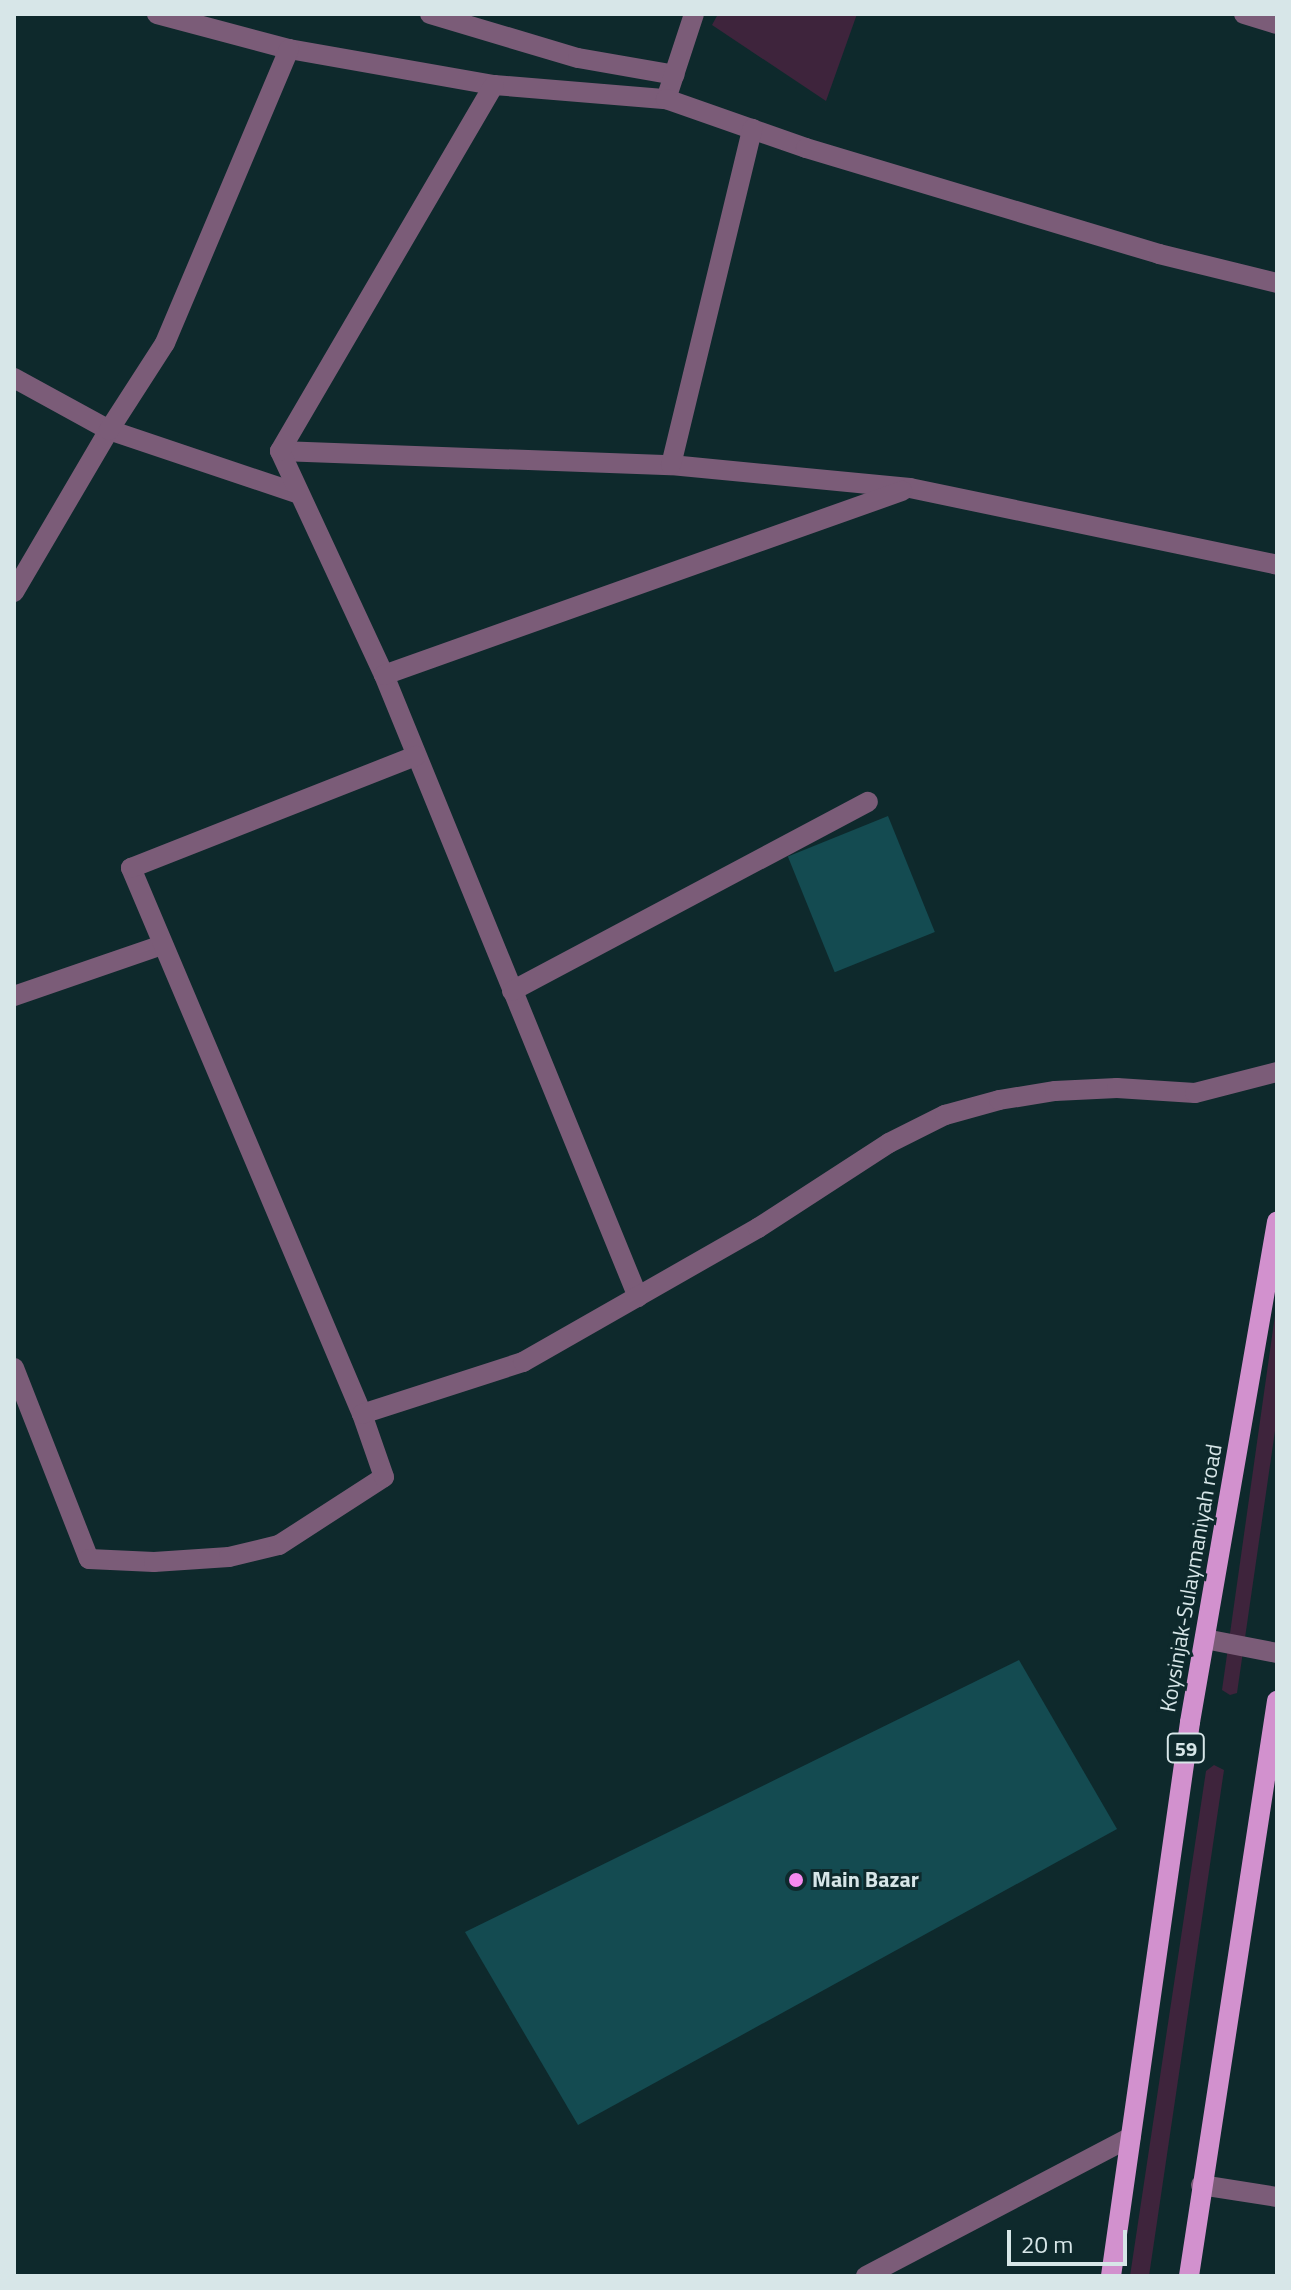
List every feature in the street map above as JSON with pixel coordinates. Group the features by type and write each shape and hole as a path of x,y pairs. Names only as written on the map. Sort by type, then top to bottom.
{"main road":[{"name":"Koysinjak-Sulaymaniyah road","path":"1111,2276 1205,1639 1277,1222"},
{"path":"1189,2276 1277,1701"}],"street":[{"path":"157,14 289,49 494,85 666,99 752,129 1159,254 1277,283"},
{"path":"430,14 578,58 675,75"},
{"path":"666,99 694,14"},
{"path":"1244,14 1277,24"},
{"path":"14,592 109,430 165,343 289,49"},
{"path":"280,451 494,85"},
{"path":"671,465 752,129"},
{"path":"14,378 109,430 296,493"},
{"path":"280,451 671,465 910,488 1277,565"},
{"path":"280,451 296,493 384,675 638,1297"},
{"path":"384,675 910,488"},
{"path":"14,1368 89,1559 154,1562 229,1557 279,1545 384,1477 362,1414 131,868 416,756"},
{"path":"512,991 868,802"},
{"path":"14,996 162,945"},
{"path":"362,1414 523,1362 758,1228 889,1143 945,1115 999,1100 1055,1091 1117,1088 1195,1093 1277,1072"},
{"path":"1205,1639 1277,1653"},
{"path":"866,2276 1131,2137"},
{"path":"1201,2185 1277,2197"}],"shaded area":[{"path":"718,14 857,14 826,101 712,25"},
{"path":"1277,1301 1277,1417 1237,1693 1230,1695 1222,1690"},
{"path":"1214,1765 1224,1770 1149,2276 1130,2276 1206,1771"}],"building":[{"path":"888,816 935,932 835,972 788,856"},
{"name":"Main Bazar","path":"1019,1660 1117,1829 578,2125 465,1932"}],"place":[{"name":"Main Bazar","path":"796,1880"}]}
